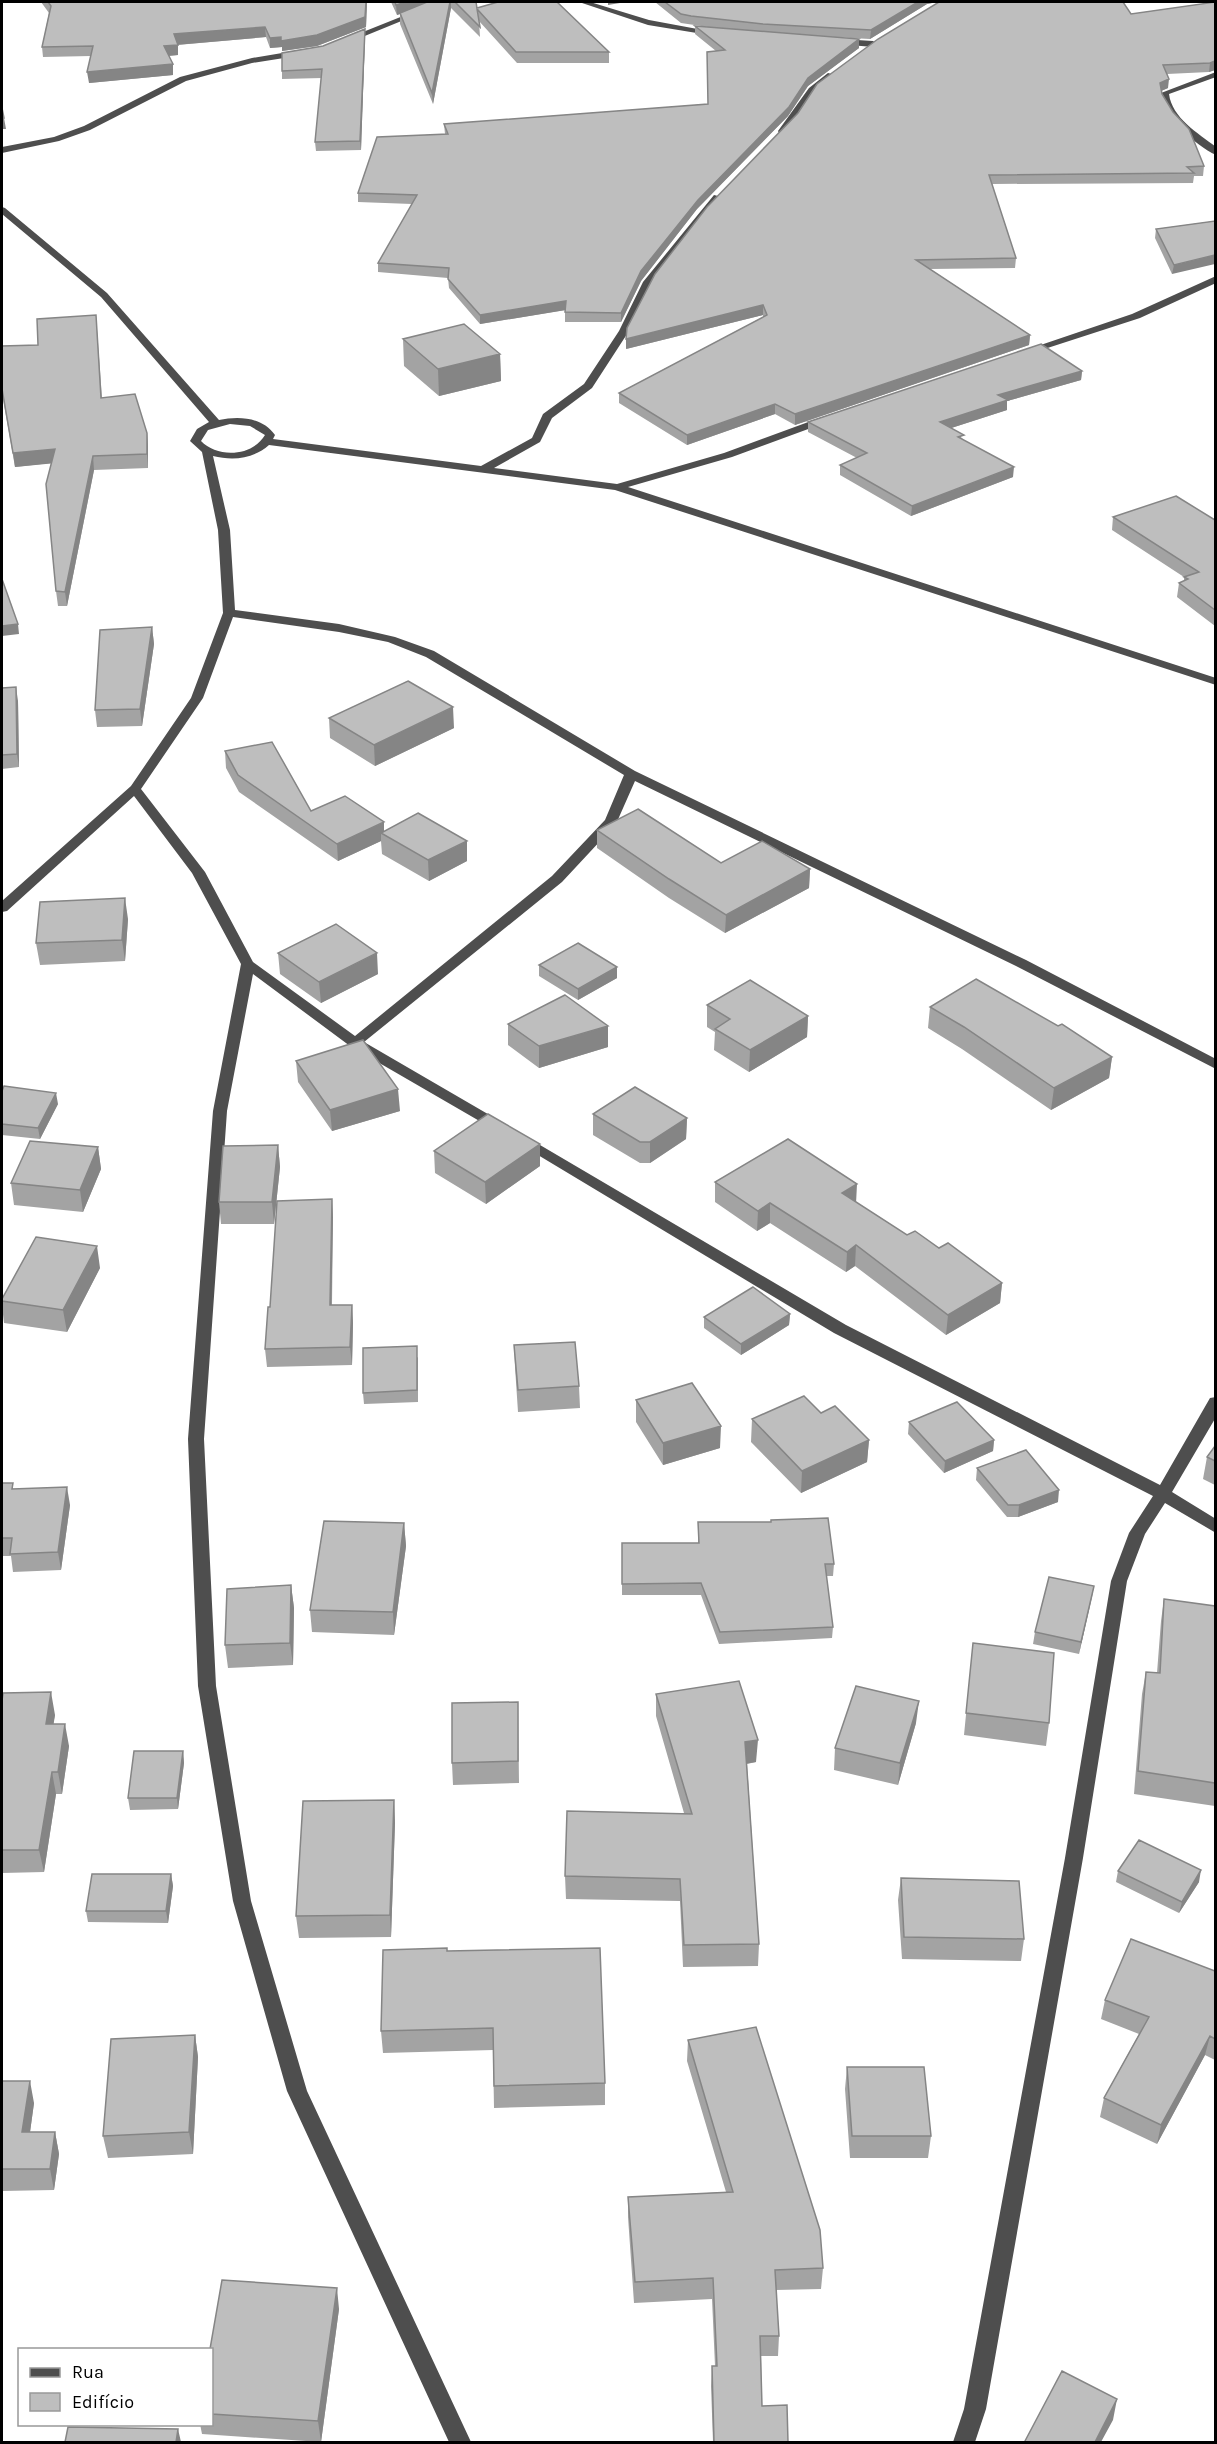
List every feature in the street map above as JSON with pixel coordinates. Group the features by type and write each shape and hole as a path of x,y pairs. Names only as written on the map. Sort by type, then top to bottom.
{"street":[{"path":"338,44 444,2"},
{"path":"583,2 648,22 726,33"},
{"path":"856,57 883,38"},
{"path":"828,41 873,44"},
{"path":"2,150 56,139 87,128 183,79 252,61 308,51"},
{"path":"771,142 793,119 812,90 838,70"},
{"path":"1215,74 1165,93 1164,101 1169,113 1215,152"},
{"path":"482,470 536,440 547,416 588,386 624,332 648,282 702,213 725,189"},
{"path":"2,210 104,295 216,423"},
{"path":"1010,357 1136,316 1215,279"},
{"path":"617,487 728,455 832,417"},
{"path":"244,421 266,429 270,435 268,442 260,448 234,455 207,452 195,441 197,434 216,423 244,421"},
{"path":"268,442 617,487 1215,682"},
{"path":"2,908 135,789 197,698 229,613 224,530 207,452"},
{"path":"229,613 339,628 391,639 430,654 631,774 1022,963 1215,1065"},
{"path":"355,1043 557,879 611,821 631,774"},
{"path":"135,789 198,872 248,964 355,1043 840,1329 1163,1494 1215,1527"},
{"path":"248,964 220,1111 196,1438 207,1686 242,1901 297,2091 460,2442"},
{"path":"964,2442 975,2409 1022,2151 1074,1858 1119,1581 1137,1533 1163,1494 1215,1402"}],"building":[{"path":"48,2 366,2 365,17 317,35 281,41 281,37 270,38 265,27 174,34 178,45 164,46 173,64 87,72 93,46 42,47 51,6"},
{"path":"427,2 450,2 432,93 400,13"},
{"path":"455,2 476,2 477,8 498,2 557,2 609,52 516,52 477,9 480,27"},
{"path":"665,2 918,2 871,30 763,24 691,16 681,14"},
{"path":"939,2 1123,2 1131,14 1215,2 1215,61 1163,65 1169,79 1160,83 1162,94 1173,112 1189,129 1204,166 1187,167 1194,173 989,175 1016,258 916,260 1030,335 795,414 775,404 687,435 619,393 767,315 763,305 626,339 627,328 655,274 707,207 798,113 817,84 878,39"},
{"path":"695,26 859,39 808,78 789,107 698,200 641,271 621,313 565,312 566,301 480,315 448,279 449,268 378,263 417,195 358,193 377,137 448,134 444,124 708,104 707,52 725,50"},
{"path":"365,29 360,141 315,142 322,69 282,71 282,53 323,46"},
{"path":"1215,221 1215,255 1174,265 1156,229"},
{"path":"96,315 101,398 135,394 147,433 147,454 93,456 65,592 56,591 46,484 55,449 13,453 2,389 2,346 38,345 37,319"},
{"path":"464,324 500,354 438,369 403,339"},
{"path":"1041,344 1082,371 998,395 1008,400 940,422 964,435 958,437 1014,467 912,506 840,465 867,453 808,422"},
{"path":"1176,496 1215,520 1215,610 1179,583 1188,579 1184,577 1199,572 1113,517"},
{"path":"2,579 18,624 2,626"},
{"path":"152,627 140,709 95,710 100,630"},
{"path":"408,681 453,707 374,745 329,718"},
{"path":"16,687 17,754 2,755 2,688"},
{"path":"272,742 311,811 345,796 384,822 337,844 238,775 225,751"},
{"path":"638,809 721,863 762,841 810,869 726,915 597,830"},
{"path":"418,813 467,841 428,860 381,833"},
{"path":"125,898 122,940 36,943 40,902"},
{"path":"336,924 377,953 319,982 278,953"},
{"path":"578,943 617,967 578,989 539,965"},
{"path":"976,979 1058,1026 1062,1024 1112,1057 1054,1088 964,1027 930,1007"},
{"path":"750,980 808,1016 750,1050 715,1029 730,1019 707,1005"},
{"path":"565,995 608,1026 539,1046 508,1024"},
{"path":"363,1040 398,1089 330,1110 296,1061"},
{"path":"4,1086 56,1093 38,1128 2,1124"},
{"path":"635,1087 687,1118 650,1142 640,1142 593,1114"},
{"path":"488,1114 540,1144 485,1182 434,1151"},
{"path":"788,1139 857,1184 842,1193 907,1235 915,1231 939,1248 948,1243 1002,1283 948,1315 856,1245 847,1252 770,1203 758,1211 715,1182"},
{"path":"30,1141 98,1147 80,1190 11,1183"},
{"path":"278,1145 272,1202 219,1202 223,1146"},
{"path":"332,1199 330,1305 352,1305 350,1347 265,1349 277,1201"},
{"path":"36,1237 97,1246 63,1310 2,1301"},
{"path":"753,1287 790,1314 741,1344 704,1317"},
{"path":"575,1342 579,1386 518,1390 514,1345"},
{"path":"417,1346 417,1390 363,1393 363,1348"},
{"path":"692,1383 721,1426 663,1443 636,1400"},
{"path":"804,1396 821,1413 835,1406 869,1440 802,1471 752,1419"},
{"path":"957,1402 994,1440 945,1461 909,1422"},
{"path":"1215,1446 1215,1461 1207,1457"},
{"path":"1026,1450 1059,1490 1019,1505 1008,1505 977,1468"},
{"path":"2,1483 13,1483 12,1489 67,1487 58,1552 10,1554 12,1538 2,1538"},
{"path":"828,1518 834,1564 825,1564 833,1627 720,1632 701,1583 622,1584 622,1543 699,1543 698,1522 771,1522 771,1520"},
{"path":"324,1521 404,1523 393,1612 310,1610"},
{"path":"1049,1577 1094,1586 1081,1642 1035,1632"},
{"path":"291,1585 290,1643 225,1645 227,1589"},
{"path":"1164,1599 1215,1606 1215,1783 1138,1771 1146,1672 1160,1673"},
{"path":"973,1643 1054,1653 1049,1723 966,1713"},
{"path":"739,1681 758,1740 745,1742 759,1944 684,1945 680,1879 565,1876 567,1811 692,1814 656,1694"},
{"path":"856,1686 919,1701 900,1763 835,1748"},
{"path":"51,1692 46,1724 65,1724 58,1772 52,1772 39,1850 2,1850 3,1693"},
{"path":"518,1702 518,1761 452,1763 452,1703"},
{"path":"134,1751 183,1751 177,1798 128,1798"},
{"path":"394,1800 390,1915 296,1916 303,1801"},
{"path":"1139,1840 1201,1870 1182,1902 1118,1871"},
{"path":"92,1874 171,1874 166,1911 86,1911"},
{"path":"901,1878 1019,1881 1024,1939 904,1937"},
{"path":"1131,1939 1215,1971 1215,2039 1210,2036 1161,2125 1104,2098 1149,2017 1105,2000"},
{"path":"447,1948 447,1951 600,1948 605,2083 494,2086 493,2028 381,2031 383,1950"},
{"path":"756,2027 820,2230 823,2268 775,2270 779,2336 760,2336 762,2406 787,2405 788,2442 714,2442 712,2366 717,2366 713,2278 635,2282 628,2197 733,2192 688,2040"},
{"path":"195,2035 189,2132 103,2136 111,2039"},
{"path":"847,2067 924,2067 931,2136 852,2136"},
{"path":"2,2081 30,2081 22,2132 55,2132 50,2169 2,2169"},
{"path":"222,2280 337,2288 318,2421 213,2414 213,2348 210,2348"},
{"path":"1062,2371 1117,2399 1095,2442 1025,2441"},
{"path":"68,2427 178,2429 176,2442 65,2442"}]}
